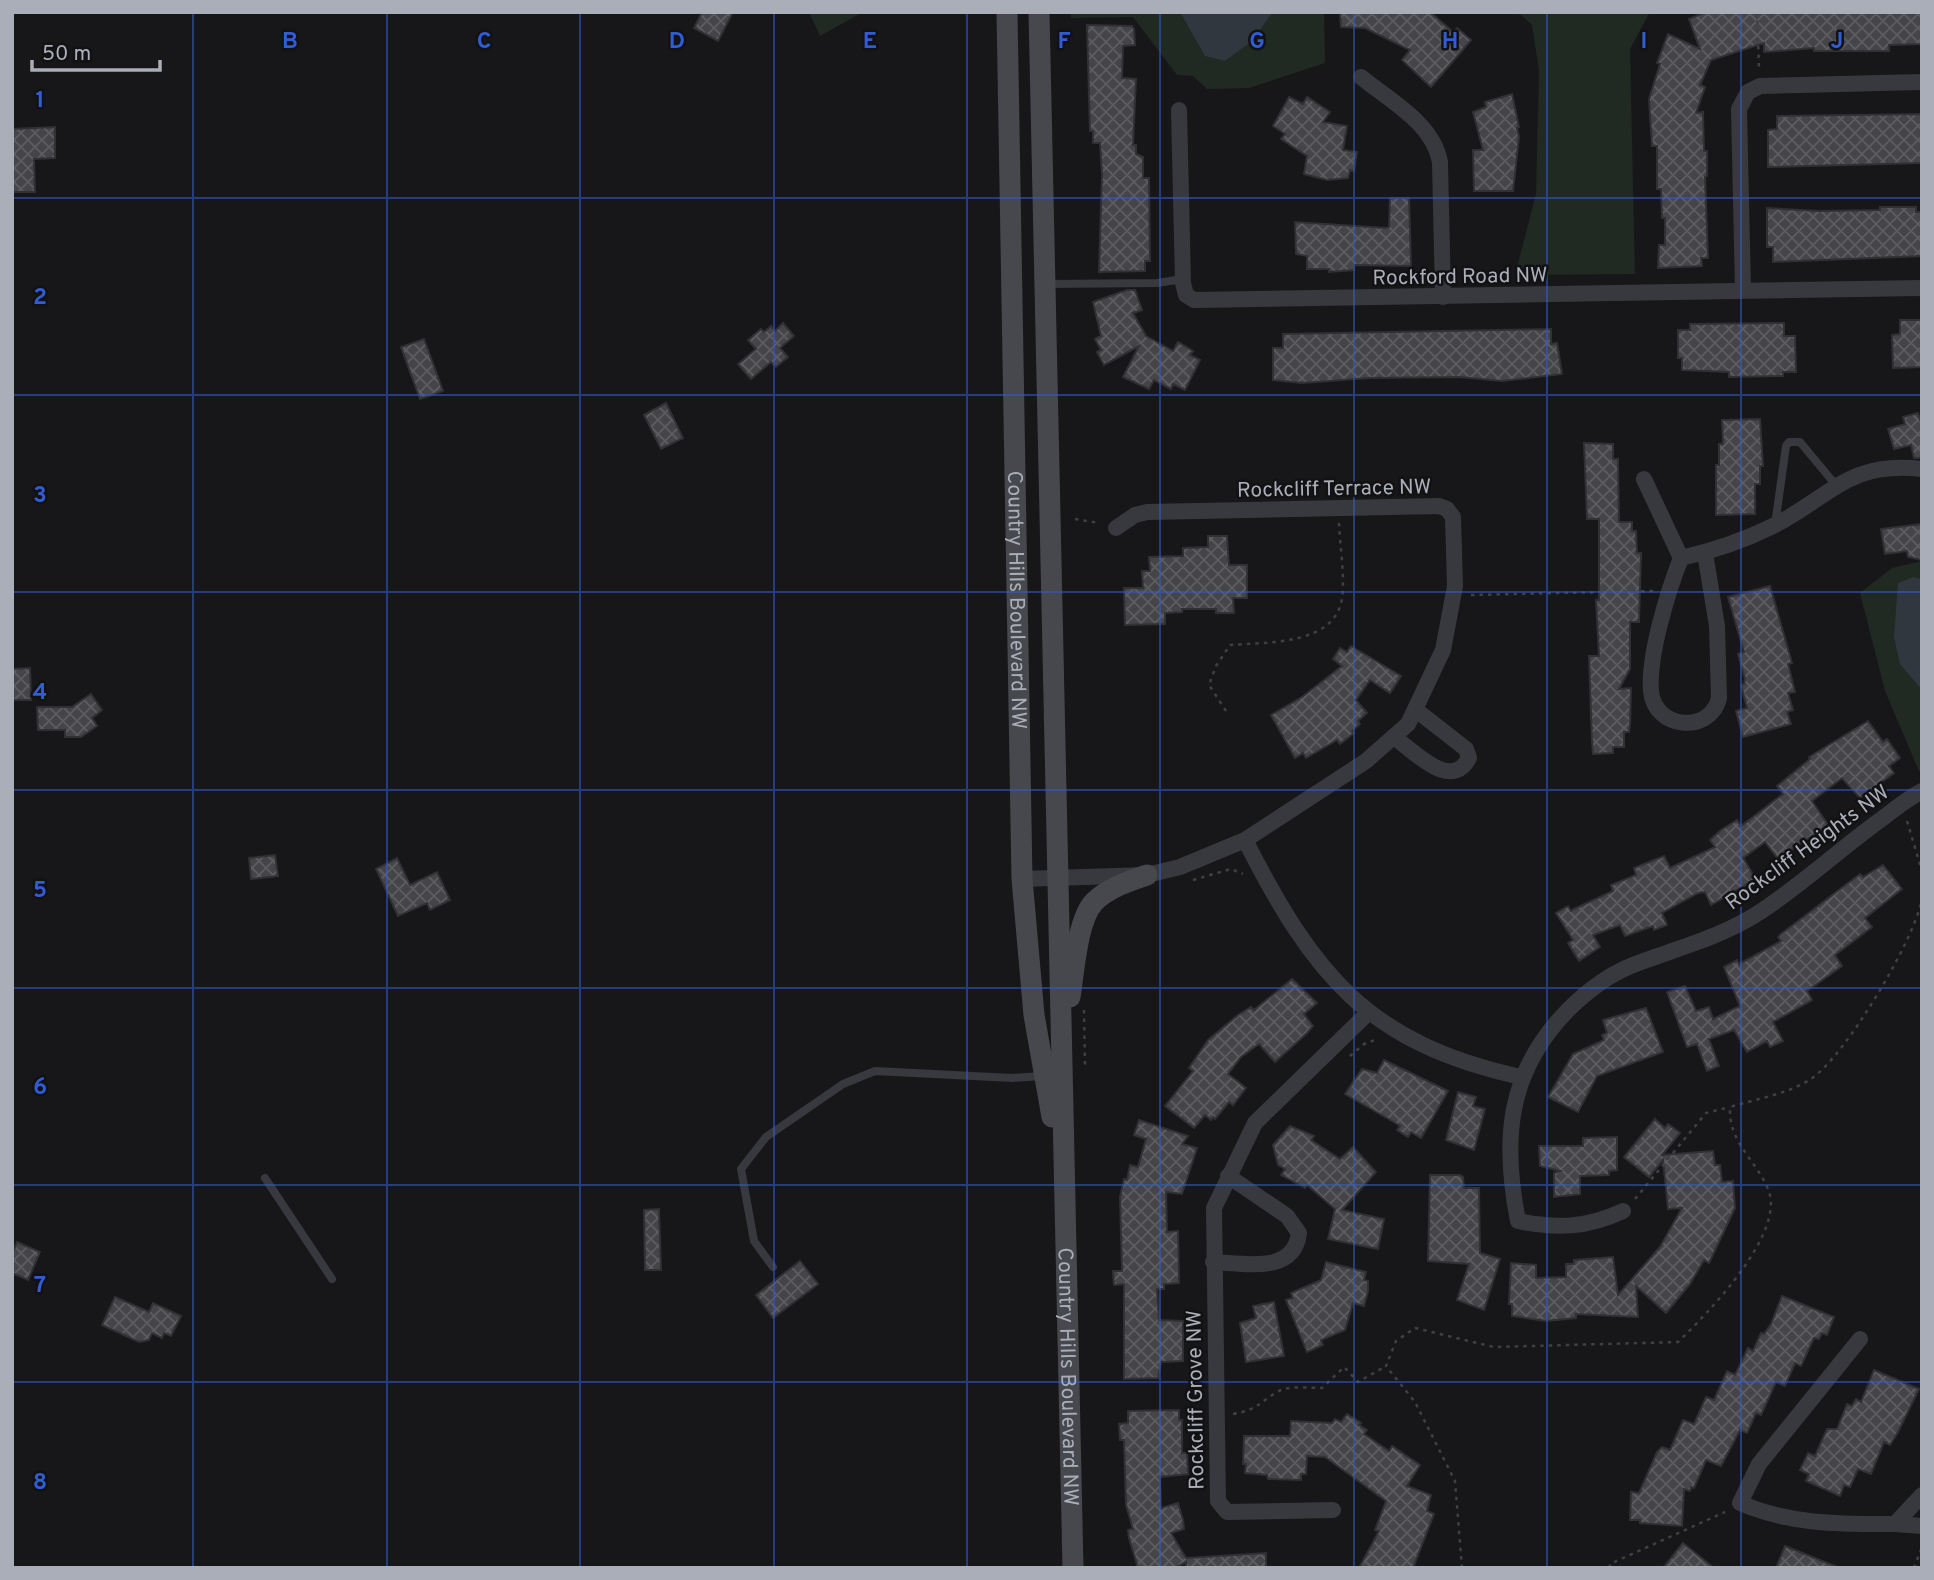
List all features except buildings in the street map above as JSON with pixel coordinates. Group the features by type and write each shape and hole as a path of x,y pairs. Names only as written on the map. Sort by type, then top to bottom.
{"main road":[{"name":"Country Hills Boulevard NW","path":"1007,12 1022,878 1034,1016 1065,1069"},
{"name":"Country Hills Boulevard NW","path":"1039,12 1056,877 1065,1069 1062,1184 1073,1568"},
{"path":"1063,1045 1079,938 1093,903 1122,884 1147,875"}],"street":[{"path":"1361,77 1429,132 1437,145 1440,162 1443,297"},
{"path":"1743,290 1739,108 1748,92 1760,86 1922,82"},
{"path":"1179,110 1183,279"},
{"name":"Rockford Road NW","path":"1183,279 1186,295 1200,301 1922,288"},
{"path":"1681,558 1705,553 1774,526 1835,484 1868,473 1901,467 1922,470"},
{"path":"1644,479 1681,558 1668,590 1651,690 1657,710 1676,723 1691,722 1710,715 1719,698 1717,626 1705,553"},
{"name":"Rockcliff Terrace NW","path":"1022,878 1147,875 1180,867 1245,840 1366,761 1394,737 1416,710 1443,650 1454,595 1454,529 1453,517 1447,509 1440,506 1147,512 1135,515 1116,528"},
{"path":"1394,737 1442,772 1455,773 1464,768 1469,758 1466,749 1416,710"},
{"name":"Rockcliff Heights NW","path":"1623,1211 1595,1224 1543,1227 1518,1221 1511,1190 1510,1140 1513,1103 1521,1077 1545,1036 1583,995 1606,978 1633,965 1717,936 1760,912 1922,791"},
{"path":"1245,840 1306,944 1346,994 1368,1013 1395,1032 1435,1051 1471,1066 1521,1077"},
{"name":"Rockcliff Grove NW","path":"1333,1510 1227,1512 1218,1501 1214,1209 1255,1122 1368,1013"},
{"path":"1213,1262 1278,1263 1290,1256 1297,1245 1298,1233 1287,1216 1228,1176"},
{"path":"1860,1339 1759,1464 1740,1503 1772,1517 1825,1524 1922,1526"},
{"path":"1895,1524 1922,1495"}],"lane":[{"path":"1046,284 1157,283 1183,279"},
{"path":"1774,526 1786,446 1789,442 1800,442 1835,484"},
{"path":"773,1267 754,1241 741,1169 766,1137 843,1084 875,1071 1012,1078 1065,1069"},
{"path":"265,1178 332,1279"}],"path":[{"path":"1757,12 1760,86"},
{"path":"1226,711 1209,685 1216,666 1230,645 1317,633 1338,611 1342,598 1338,509"},
{"path":"1075,519 1081,518 1116,528"},
{"path":"1454,595 1668,590"},
{"path":"1902,804 1922,871"},
{"path":"1189,881 1231,869 1247,877"},
{"path":"1623,1211 1645,1190 1706,1113 1797,1086 1830,1065 1845,1046 1890,970 1919,913 1922,899"},
{"path":"1065,1069 1084,1003"},
{"path":"1217,1416 1254,1410 1278,1392 1289,1388 1322,1388 1344,1367 1358,1382 1387,1366 1396,1341 1415,1328 1494,1347 1678,1342 1741,1273 1758,1245 1772,1202 1768,1189 1738,1143 1729,1119 1730,1107"},
{"path":"1387,1366 1415,1402 1455,1481 1462,1568"},
{"path":"1610,1568 1610,1564 1740,1503"},
{"path":"1914,1568 1922,1547"}],"shaded area":[{"path":"809,12 863,12 820,36"},
{"path":"1070,12 1324,12 1325,63 1249,88 1207,89 1193,76 1177,75 1133,17 1071,18"},
{"path":"1180,12 1273,12 1251,42 1225,61 1205,56"},
{"path":"1512,12 1650,12 1630,49 1635,274 1515,275 1536,194 1539,71 1532,25 1521,15"},
{"path":"1922,561 1922,770 1919,771 1885,691 1860,593 1892,568"},
{"path":"1913,577 1922,579 1922,690 1900,664 1894,637 1898,583"}]}
